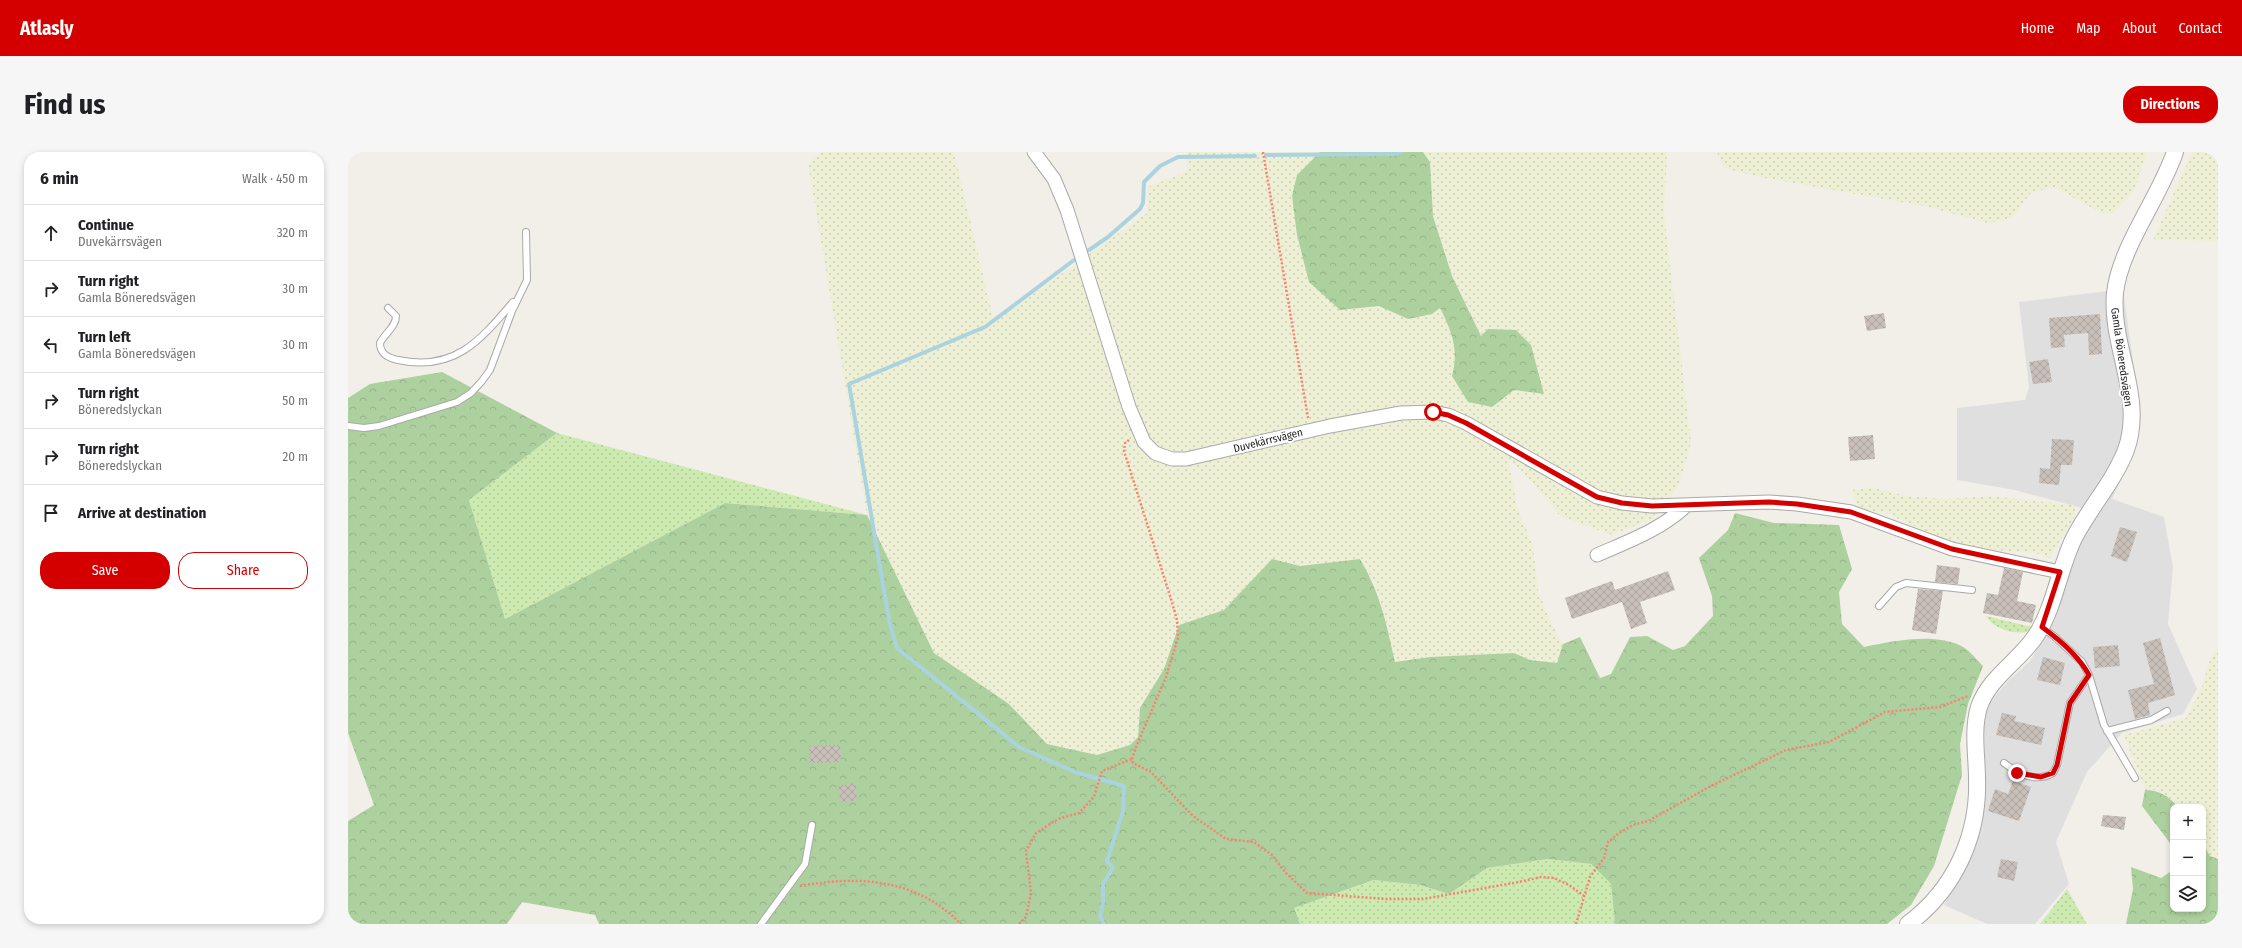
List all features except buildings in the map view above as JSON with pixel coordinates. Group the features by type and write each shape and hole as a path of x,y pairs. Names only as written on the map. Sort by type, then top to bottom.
{"street":[{"name":"Duvekärrsvägen","path":"1034,152 1054,179 1067,210 1129,407 1144,442 1155,453 1172,458 1186,458 1310,430 1401,413 1420,411 1448,415 1466,423 1597,497 1622,503 1652,506 1769,502 1797,504 1851,512 1952,549 2060,572"},
{"name":"Gamla Böneredsvägen","path":"1908,924 1938,897 1949,882 1963,855 1972,828 1978,799 1976,722 1982,699 1995,681 2025,651 2042,627 2060,572 2075,537 2111,481 2126,448 2130,427 2130,396 2115,320 2116,288 2128,252 2167,172 2175,152"},
{"path":"1597,555 1643,536 1669,521 1686,506"}],"lane":[{"path":"348,426 364,428 379,426 457,402 471,393 490,370 528,272 526,232"},
{"path":"388,308 394,313 396,319 395,323 380,343 382,352 387,357 394,359 424,363 455,356 469,349 486,334 520,294"},
{"path":"1879,606 1896,587 1906,583 1972,590"},
{"path":"2042,627 2082,662 2089,675 2107,730 2135,778"},
{"path":"2004,763 2017,773 2031,776 2041,777 2053,773 2057,765 2070,703 2089,675"},
{"path":"2107,730 2151,720 2167,711"},
{"path":"761,924 805,864 812,825"}],"path":[{"path":"1263,152 1310,430"},
{"path":"1019,924 1026,917 1031,893 1026,851 1036,833 1058,819 1079,813 1094,797 1102,771 1132,759 1166,677 1178,638 1177,620 1171,599 1124,451 1125,443 1141,436"},
{"path":"1576,924 1590,877 1604,858 1608,842 1619,833 1633,825 1648,821 1765,758 1786,750 1828,742 1885,712 1940,707 1969,696 1982,699"},
{"path":"1132,759 1133,763 1151,772 1193,816 1226,839 1254,842 1272,855 1286,873 1308,893 1386,899 1423,899 1519,882 1541,876 1554,878 1569,885 1584,896"},
{"path":"788,888 819,882 858,881 901,886 919,892 952,915 962,924"}],"shaded area":[{"path":"2123,289 2138,398 2138,440 2112,499 2164,517 2173,567 2168,624 2197,689 2183,714 2122,733 2087,772 2056,842 2069,884 2035,924 1987,924 1944,905 1968,859 1981,820 1986,785 1984,729 1987,706 2007,682 2030,661 2051,626 2075,553 2096,512 2015,490 1957,480 1957,408 2025,400 2029,387 2019,302"}],"green space":[{"path":"822,152 954,152 994,322 1147,213 1148,187 1187,171 1186,152 1320,152 1297,175 1340,310 1379,306 1408,319 1440,308 1450,329 1456,359 1452,376 1492,407 1514,390 1488,329 1481,336 1452,276 1433,216 1430,162 1423,152 1667,152 1664,214 1691,442 1679,486 1654,518 1612,535 1560,516 1525,474 1508,459 1517,507 1533,546 1538,591 1552,625 1563,644 1557,663 1530,660 1514,653 1430,657 1395,662 1384,613 1375,585 1360,559 1300,566 1272,559 1224,610 1179,625 1164,669 1140,708 1138,737 1130,745 1097,755 1047,744 1009,704 934,653 867,515 808,164"},
{"path":"1320,152 1423,152 1430,162 1433,216 1452,276 1481,336 1488,329 1516,330 1531,345 1544,394 1514,390 1492,407 1468,402 1452,376 1455,357 1453,341 1448,325 1440,308 1432,314 1408,319 1379,306 1340,310 1309,282 1297,235 1292,196 1297,175"},
{"path":"1717,152 2147,152 2135,190 2114,213 2101,213 2054,187 2031,193 2012,218 1988,223 1924,206 1759,177 1724,168"},
{"path":"2192,152 2218,152 2218,241 2153,240"},
{"path":"442,372 557,433 469,500 505,619 725,503 867,515 934,653 1009,704 1047,744 1097,755 1130,745 1138,737 1140,708 1164,669 1179,625 1224,610 1272,559 1300,566 1360,559 1378,597 1386,621 1395,662 1430,657 1514,653 1530,660 1557,663 1563,644 1580,637 1600,678 1611,674 1630,637 1647,636 1673,650 1685,646 1713,616 1712,596 1699,558 1728,530 1735,513 1774,523 1839,525 1852,569 1839,592 1842,624 1864,647 1901,640 1940,640 1952,642 1963,647 1983,666 1968,704 1960,744 1962,775 1934,866 1911,905 1887,924 1615,924 1611,884 1591,864 1548,859 1487,868 1449,894 1420,885 1374,880 1294,908 1300,924 599,924 595,915 522,902 507,924 348,924 348,821 374,805 348,733 348,398 370,384"},
{"path":"557,433 867,515 725,503 505,619 469,500"},
{"path":"1871,487 1906,496 1945,499 1991,496 2074,505 2076,514 2050,558 2035,553 2004,551 1952,543 1885,513 1857,508 1853,490"},
{"path":"1986,616 2032,627 2030,631 2018,633 2012,632 1994,625"},
{"path":"2218,648 2218,859 2210,856 2206,850 2206,804 2176,804 2174,801 2156,790 2145,790 2124,735 2186,718 2201,689 2211,657"},
{"path":"2145,790 2163,794 2174,803 2175,804 2170,804 2170,843 2142,806"},
{"path":"2206,850 2210,856 2218,859 2218,924 2126,924 2133,889 2131,867 2161,878 2170,872 2170,912 2206,912"},
{"path":"1548,859 1591,864 1611,884 1615,924 1300,924 1293,908 1375,880 1420,885 1449,894 1487,868"},
{"path":"2067,889 2087,924 2040,924"}],"waterway":[{"path":"1266,155 1393,154 1402,152"},
{"path":"1089,250 1108,237 1140,209 1143,203 1144,182 1160,166 1178,157 1255,156"},
{"path":"1074,260 985,327 849,384 889,620 897,648 1019,747 1075,772 1124,786 1123,811 1107,861 1113,868 1103,884 1103,903 1100,917 1104,924"}],"route":[{"path":"1433,412 1448,415 1466,423 1597,497 1622,503 1652,506 1769,502 1797,504 1851,512 1952,549 2060,572 2042,627 2082,662 2089,675 2070,703 2063,727 2057,765 2053,773 2048,776 2041,777 2017,773"}]}
